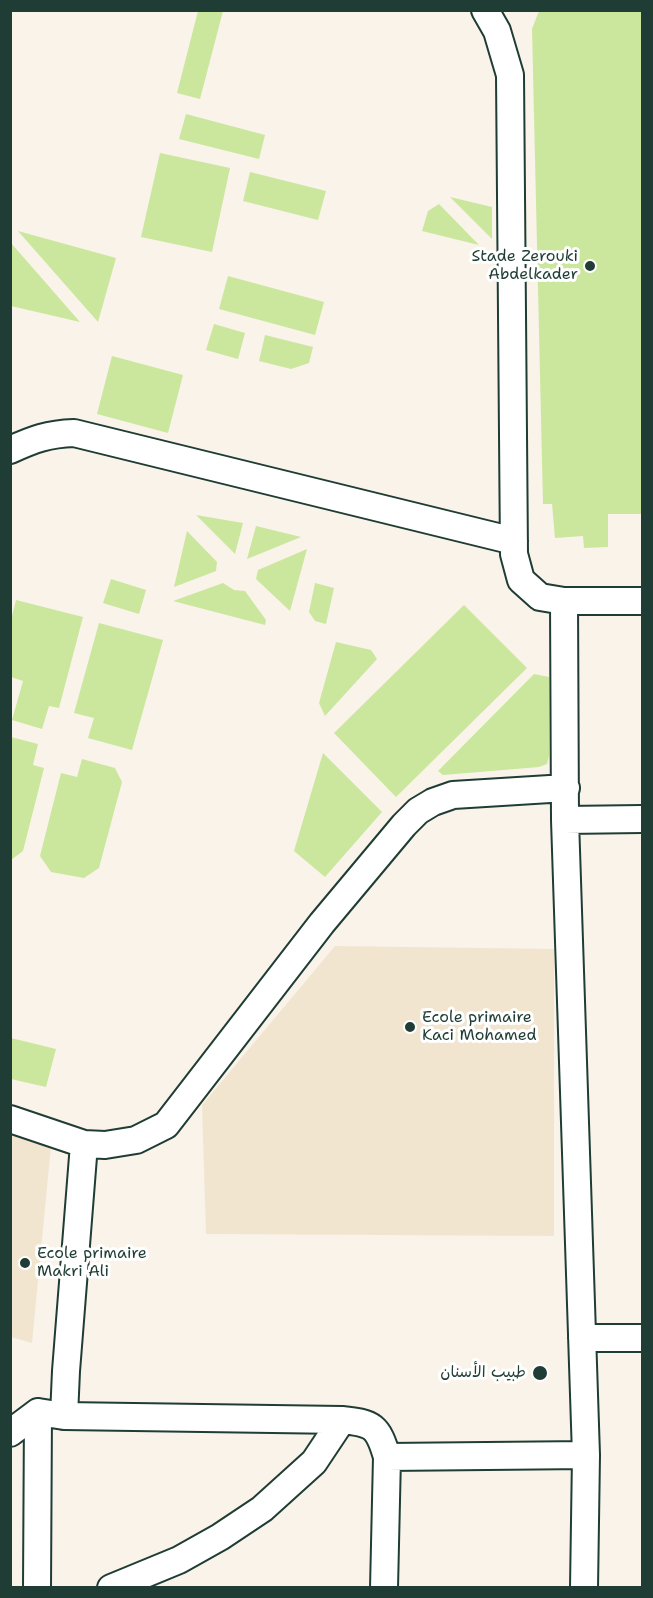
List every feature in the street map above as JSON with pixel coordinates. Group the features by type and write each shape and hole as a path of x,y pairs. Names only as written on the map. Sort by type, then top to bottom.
{"street":[{"path":"485,10 497,31 510,75 514,554 521,580 540,597 564,601 642,601"},
{"path":"10,450 52,434 74,433 514,541"},
{"path":"564,601 565,819 586,1455 584,1587"},
{"path":"10,1119 84,1144 136,1140 166,1125 321,923 418,811 453,795 566,788"},
{"path":"565,819 642,819"},
{"path":"64,1416 84,1144"},
{"path":"582,1338 642,1338"},
{"path":"37,1587 38,1412"},
{"path":"10,1433 38,1412 64,1416 365,1422 374,1428 382,1441 387,1457 384,1587"},
{"path":"111,1587 180,1560 220,1537 261,1509 314,1462 342,1420"},
{"path":"387,1457 586,1455"}],"shaded area":[{"name":"Ecole primaire Kaci Mohamed","path":"335,946 554,949 554,1236 206,1234 202,1105"},
{"name":"Ecole primaire Makri Ali","path":"10,1134 51,1146 32,1343 11,1337"}],"green space":[{"path":"198,11 223,11 200,99 177,93"},
{"name":"Stade Zerouki Abdelkader","path":"539,11 642,11 642,514 608,514 608,547 584,548 583,536 555,538 552,504 543,504 532,29"},
{"path":"186,114 265,135 259,159 179,139"},
{"path":"160,153 230,168 212,252 141,237"},
{"path":"250,172 326,191 318,220 243,201"},
{"path":"450,197 492,207 492,239"},
{"path":"439,204 479,245 422,231 428,211"},
{"path":"18,231 116,258 98,322"},
{"path":"11,243 80,322 11,306"},
{"path":"228,276 324,302 315,335 219,309"},
{"path":"214,324 245,333 238,359 206,350"},
{"path":"265,335 313,347 309,363 291,369 259,361"},
{"path":"112,356 183,375 168,433 97,414"},
{"path":"196,515 243,523 235,554"},
{"path":"256,526 301,537 247,559"},
{"path":"187,531 217,562 216,571 174,587"},
{"path":"307,549 290,611 256,579 258,570"},
{"path":"111,579 146,590 139,614 103,603"},
{"path":"223,583 234,590 245,591 266,620 265,625 173,601"},
{"path":"315,583 334,588 326,624 315,621 309,612"},
{"path":"16,600 83,617 59,708 49,706 42,729 12,720 23,681 11,677 11,620"},
{"path":"464,605 527,668 396,797 334,733"},
{"path":"99,623 163,640 132,750 88,738 94,718 74,713"},
{"path":"336,642 371,650 377,659 325,716 319,703"},
{"path":"534,674 549,677 549,756 547,764 539,767 443,775 438,771"},
{"path":"11,737 38,744 33,765 44,768 23,851 11,860"},
{"path":"323,753 382,812 325,877 294,851"},
{"path":"82,759 115,768 122,782 99,868 84,878 51,872 40,856 61,773 77,777"},
{"path":"11,1038 56,1049 46,1087 11,1079"}],"place":[{"name":"Stade Zerouki Abdelkader","path":"590,266"},
{"name":"Ecole primaire Kaci Mohamed","path":"410,1027"},
{"name":"Ecole primaire Makri Ali","path":"25,1263"},
{"name":"طبيب الأسنان","path":"540,1373"}]}
